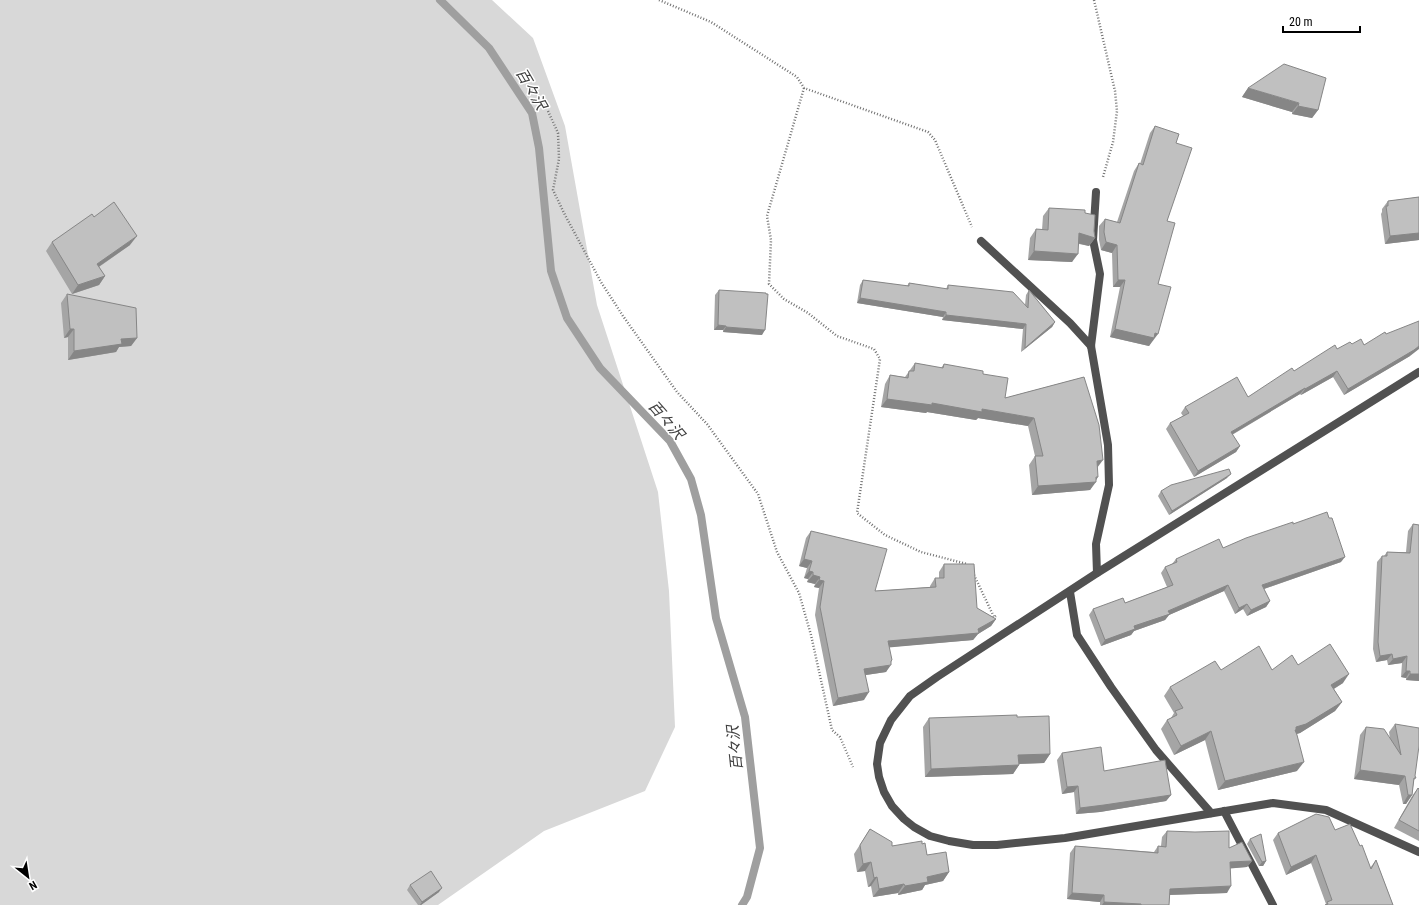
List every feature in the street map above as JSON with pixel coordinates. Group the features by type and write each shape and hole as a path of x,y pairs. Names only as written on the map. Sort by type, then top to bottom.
{"street":[{"path":"1096,192 1093,240 1100,274 1091,346 1108,445 1108,485 1096,544 1097,573"},
{"path":"981,241 1070,323 1091,346"},
{"path":"1419,372 1097,573 910,696 891,720 880,744 877,764 879,778 884,792 892,806 904,819 914,827 930,836 949,841 973,844 1003,844 1065,838 1273,803 1326,810 1419,852"},
{"path":"1070,592 1077,635 1111,688 1156,750 1211,813"},
{"path":"1224,811 1273,905"}],"path":[{"path":"659,0 711,22 797,77 804,88 928,132 935,140 971,224 981,241"},
{"path":"1094,0 1115,92 1117,111 1113,142 1105,172 1096,192"},
{"path":"804,88 767,216 771,240 769,284 784,299 808,313 837,336 874,349 880,359 857,513 885,535 921,552 969,565"},
{"path":"548,111 558,133 559,159 553,190 601,282 623,316 677,392 706,424 758,494 777,552 799,593 813,642 832,730 840,736 854,767"},
{"path":"972,572 994,617 1000,614"}],"shaded area":[{"path":"0,0 492,0 533,38 565,126 597,305 658,492 669,591 675,727 645,791 544,831 438,905 0,905"}],"building":[{"path":"1284,64 1326,78 1318,110 1298,106 1299,103 1248,88"},
{"path":"1155,126 1179,134 1176,143 1192,148 1167,221 1175,223 1158,284 1171,287 1158,334 1155,333 1154,338 1115,329 1125,280 1118,280 1117,245 1106,242 1104,232 1105,219 1120,223 1139,163 1143,165"},
{"path":"1419,197 1419,233 1390,236 1386,206 1388,206 1388,201"},
{"path":"114,202 137,236 97,264 105,276 78,285 52,242 92,214 94,217"},
{"path":"1049,208 1085,210 1085,213 1095,215 1095,238 1079,233 1078,254 1034,251 1036,229 1048,230"},
{"path":"863,280 909,286 909,283 948,289 948,285 1013,292 1028,308 1029,290 1055,322 1025,348 1026,324 946,315 946,312 860,298"},
{"path":"719,290 768,294 765,330 718,325"},
{"path":"67,294 136,308 137,338 121,339 122,344 74,351 74,329 70,329"},
{"path":"1419,321 1419,346 1414,350 1348,389 1337,371 1305,388 1231,432 1240,446 1198,471 1170,423 1189,413 1185,407 1237,377 1248,397 1292,368 1294,371 1335,345 1337,349 1350,342 1352,344 1361,339 1364,345 1385,332 1386,334"},
{"path":"915,363 943,368 944,364 983,371 983,374 1008,378 1005,398 1084,377 1099,425 1103,460 1097,461 1098,477 1096,477 1096,482 1038,486 1035,456 1043,456 1034,418 982,409 982,412 932,403 932,405 887,399 890,375 908,378 909,371 914,371"},
{"path":"1229,469 1231,474 1172,511 1161,491 1171,485"},
{"path":"1327,512 1329,518 1332,518 1345,557 1262,585 1270,601 1251,610 1247,604 1239,608 1228,585 1168,611 1170,614 1134,626 1135,629 1105,640 1093,609 1123,598 1125,603 1173,585 1165,567 1177,562 1176,559 1219,539 1223,548 1246,538"},
{"path":"1413,524 1419,525 1419,674 1410,674 1410,671 1406,671 1407,656 1393,659 1392,654 1380,656 1378,642 1382,556 1387,556 1387,552 1410,553"},
{"path":"811,531 887,549 875,591 936,587 935,578 944,578 944,564 974,564 977,608 996,619 978,629 979,633 888,641 892,660 891,665 864,669 869,692 838,698 820,607 824,581 819,580 820,577 813,575 813,572 809,571 812,561 804,559"},
{"path":"1330,644 1349,674 1331,685 1342,702 1306,724 1296,727 1295,730 1304,762 1225,781 1211,731 1181,746 1167,720 1177,715 1175,711 1183,708 1170,687 1215,661 1221,670 1259,646 1272,670 1292,655 1298,665"},
{"path":"1017,715 1017,717 1049,716 1050,754 1018,755 1019,765 931,769 929,718"},
{"path":"1395,724 1419,728 1416,778 1414,778 1412,795 1408,795 1405,776 1360,770 1366,727 1384,729 1401,755"},
{"path":"1101,747 1104,771 1165,760 1171,795 1080,808 1078,786 1067,787 1062,753"},
{"path":"1418,788 1419,789 1419,831 1399,820"},
{"path":"1316,814 1329,817 1335,830 1350,824 1360,846 1362,845 1371,869 1376,860 1393,905 1325,905 1328,904 1327,902 1332,900 1316,855 1291,867 1278,833"},
{"path":"870,829 892,842 892,846 922,841 922,844 925,843 927,855 946,852 949,872 927,877 928,882 905,886 904,884 879,889 877,877 874,878 871,862 863,864 860,845"},
{"path":"1167,831 1229,831 1229,848 1242,842 1252,861 1230,862 1231,886 1170,889 1169,905 1141,905 1104,902 1104,895 1072,893 1075,846 1158,853 1158,846 1166,847"},
{"path":"1261,834 1266,861 1262,862 1250,839"},
{"path":"431,871 442,888 422,902 410,885"}],"waterway":[{"name":"百々沢","path":"440,0 489,48 532,113 539,148 551,271 567,318 600,368 670,441 691,479 701,515 716,618 745,717 760,848 747,897 742,905"}]}
